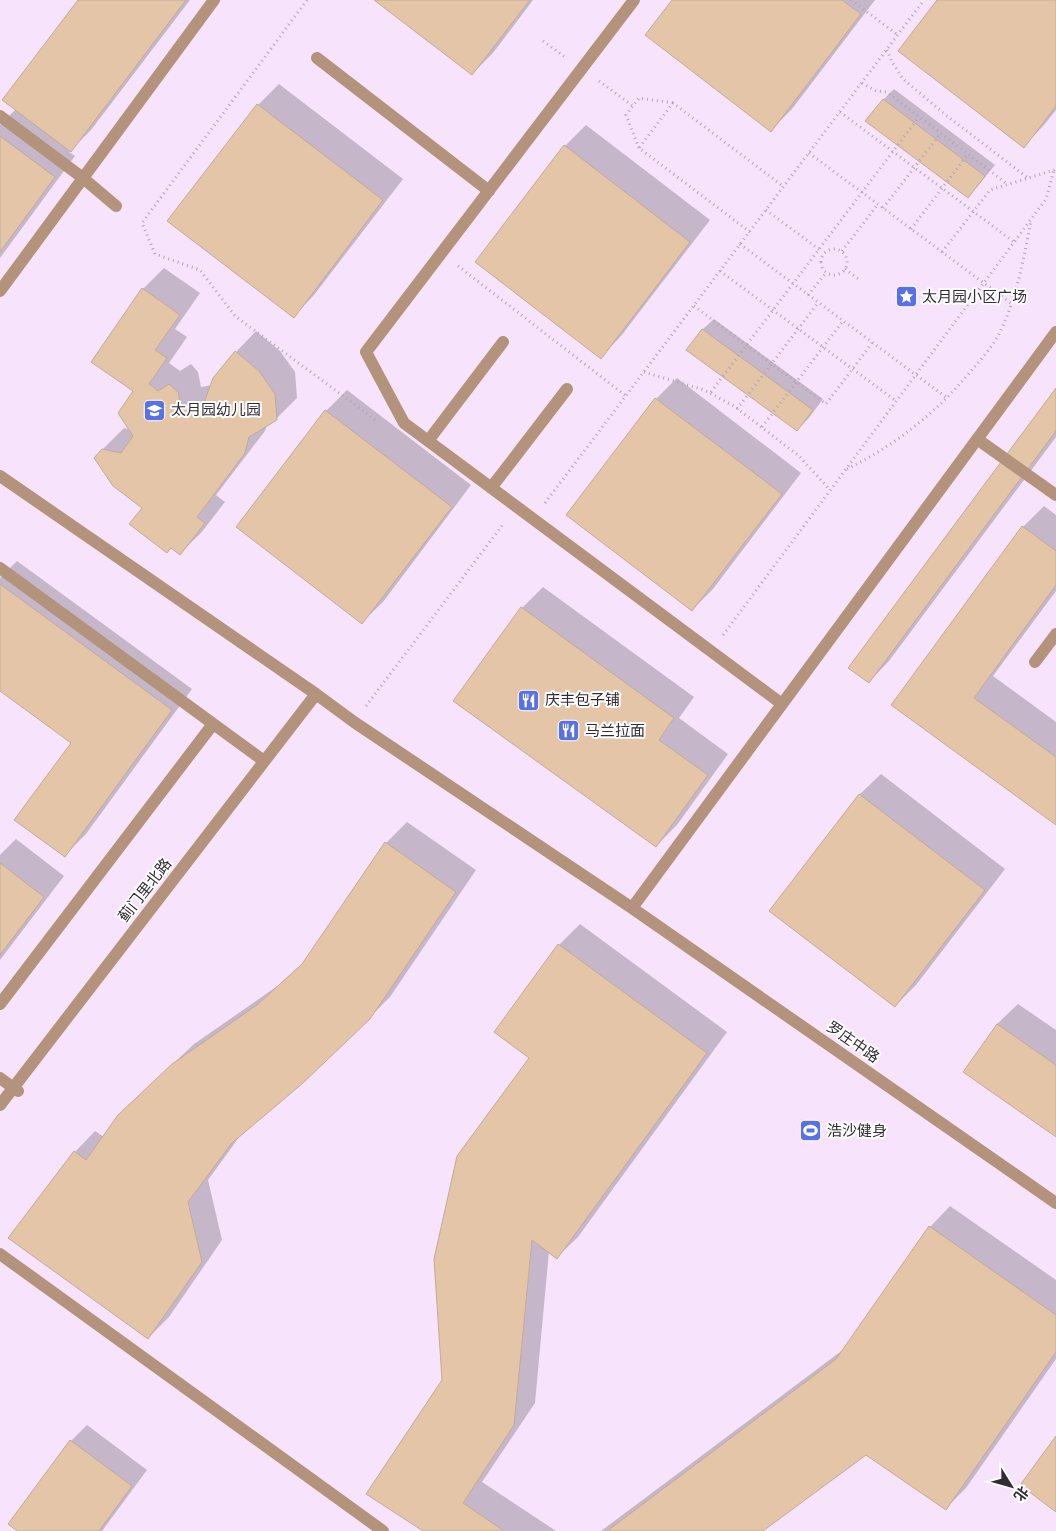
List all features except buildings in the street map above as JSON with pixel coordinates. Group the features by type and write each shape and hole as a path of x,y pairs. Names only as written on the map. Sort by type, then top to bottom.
{"street":[{"path":"0,291 214,0"},
{"path":"634,0 366,352 404,423 782,704"},
{"path":"317,58 489,191"},
{"path":"0,116 83,178 116,206"},
{"path":"632,908 1056,332"},
{"path":"428,441 503,342"},
{"path":"491,488 567,388"},
{"path":"977,439 1056,495"},
{"name":"罗庄中路","path":"0,476 354,722 632,908 1056,1203"},
{"path":"0,568 264,761"},
{"path":"1035,662 1056,634"},
{"name":"蓟门里北路","path":"0,1105 316,694"},
{"path":"0,1004 213,724"},
{"path":"0,1078 18,1091"},
{"path":"0,1254 383,1531"}],"path":[{"path":"307,0 142,223 155,254 200,270 235,316 379,423"},
{"path":"851,0 898,36"},
{"path":"533,519 924,0"},
{"path":"887,50 903,79 947,116 1028,178"},
{"path":"862,83 876,91 887,92 1007,184"},
{"path":"750,232 639,148 626,115 639,98 673,103 784,187"},
{"path":"639,148 673,103"},
{"path":"840,112 1014,242"},
{"path":"710,392 919,117"},
{"path":"883,208 940,134"},
{"path":"809,153 1012,304"},
{"path":"911,229 968,154"},
{"path":"942,252 990,190 1055,168"},
{"path":"711,651 1032,218 1046,198 1055,168"},
{"path":"842,251 878,204"},
{"path":"766,210 823,253"},
{"path":"845,470 872,457 914,428 947,398 980,360 1000,332 1012,304 1032,218"},
{"path":"740,244 947,398"},
{"path":"830,248 842,251 847,261 845,269 838,274 830,275 821,266 823,253 830,248"},
{"path":"441,253 626,396"},
{"path":"845,269 860,280"},
{"path":"720,271 896,401"},
{"path":"808,295 826,272"},
{"path":"737,409 818,302"},
{"path":"694,306 826,404 872,343"},
{"path":"762,427 842,320"},
{"path":"644,372 710,392 737,409 799,456 830,490"},
{"path":"354,722 516,507"}],"place":[{"name":"太月园小区广场","path":"906,297"},
{"name":"太月园幼儿园","path":"155,410"},
{"name":"庆丰包子铺","path":"529,700"},
{"name":"马兰拉面","path":"569,731"},
{"name":"浩沙健身","path":"811,1131"}]}
